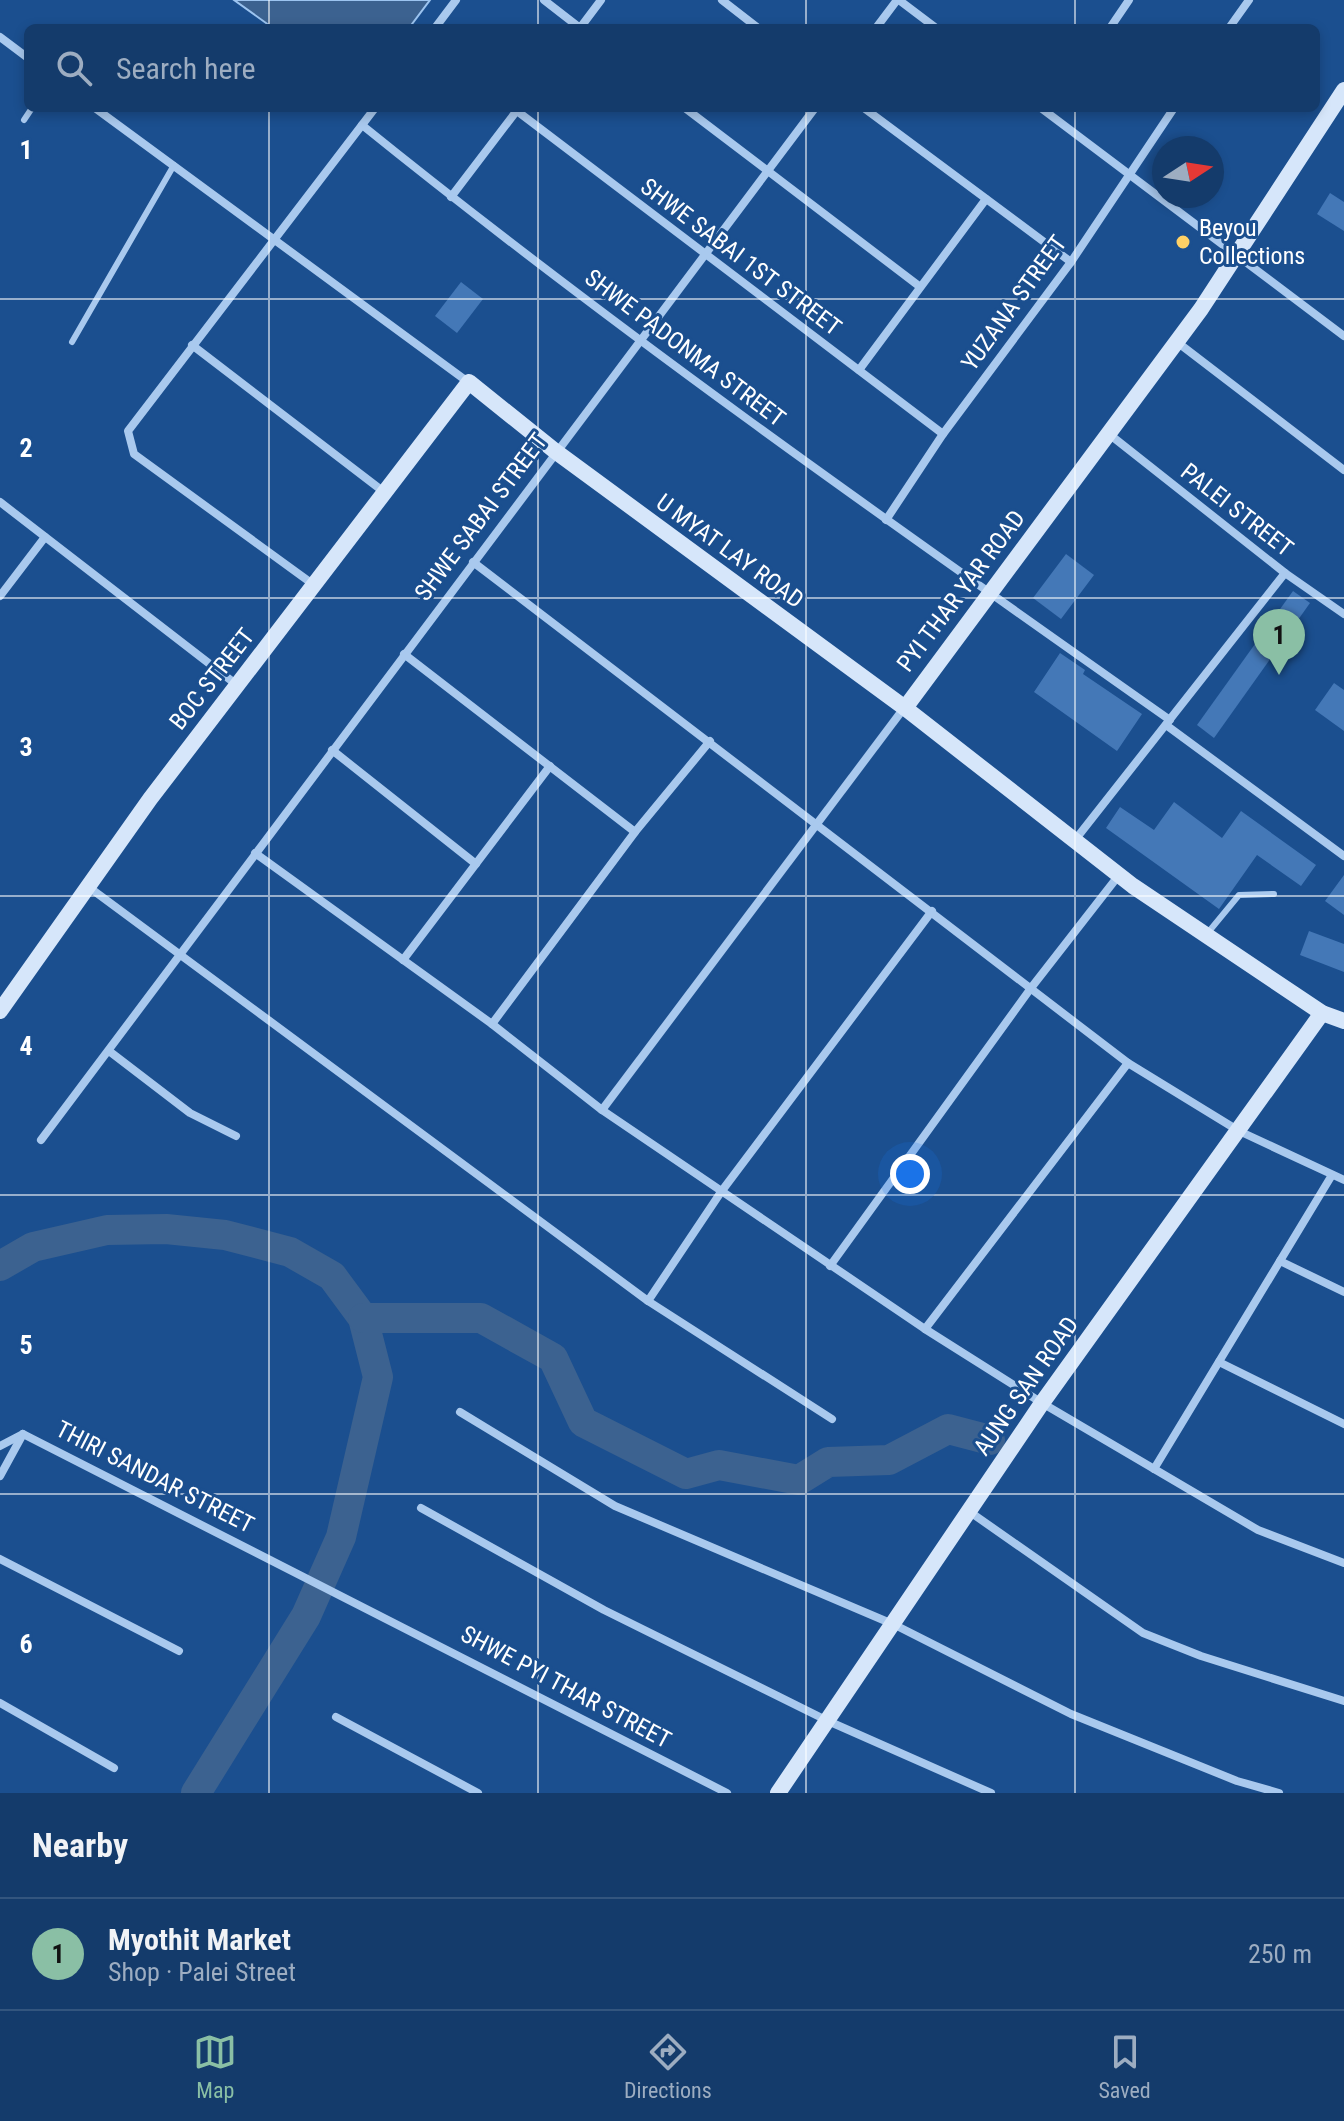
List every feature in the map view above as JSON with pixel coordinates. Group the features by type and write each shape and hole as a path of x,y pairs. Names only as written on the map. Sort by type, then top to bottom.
{"main road":[{"name":"PYI THAR YAR ROAD","path":"905,708 1239,255 1344,90"},
{"name":"U MYAT LAY ROAD","path":"469,382 555,451 905,708 1119,875 1322,1013 1344,1021"},
{"name":"BOC STREET","path":"0,1011 90,888 150,799 469,382"},
{"name":"AUNG SAN ROAD","path":"778,1793 895,1625 1042,1403 1322,1013"}],"street":[{"path":"438,24 455,0"},
{"path":"544,0 575,24"},
{"path":"583,24 601,0"},
{"path":"722,0 753,24"},
{"path":"879,24 898,0 931,24"},
{"path":"1113,24 1129,0"},
{"path":"1232,24 1249,0"},
{"path":"0,37 24,55"},
{"name":"U MYAT LAY ROAD","path":"101,112 469,382"},
{"path":"314,585 134,454 128,431 372,112"},
{"path":"451,197 516,112"},
{"name":"SHWE SABAI 1ST STREET","path":"522,112 703,254 943,434"},
{"path":"690,112 919,286"},
{"name":"SHWE SABAI STREET","path":"41,1140 812,112"},
{"path":"869,112 1071,262"},
{"path":"1053,112 1341,334 1344,323"},
{"name":"YUZANA STREET","path":"886,520 943,434 1071,262 1171,112"},
{"name":"SHWE PADONMA STREET","path":"362,125 451,197 641,339 1168,723 1344,856"},
{"path":"859,370 986,199"},
{"path":"1177,342 1344,470"},
{"path":"192,345 385,492"},
{"name":"PALEI STREET","path":"1109,434 1285,573 1344,614"},
{"path":"0,502 237,686"},
{"path":"0,596 45,537"},
{"path":"473,562 816,821 1128,1063 1239,1131 1344,1180"},
{"path":"1075,841 1285,573"},
{"path":"404,654 635,832"},
{"name":"PYI THAR YAR ROAD","path":"602,1110 816,821 905,708"},
{"path":"492,1024 635,832 710,741"},
{"path":"332,750 476,864"},
{"path":"403,960 550,766"},
{"path":"255,853 492,1024 602,1110 925,1329 1042,1403 1258,1530 1344,1563"},
{"path":"830,1266 1031,988 1119,875"},
{"path":"90,888 181,952 495,1190 648,1301 832,1419"},
{"path":"648,1301 721,1192 932,911"},
{"path":"109,1051 190,1113 236,1136"},
{"path":"925,1329 1128,1063"},
{"path":"1154,1469 1332,1175"},
{"path":"1280,1261 1344,1292"},
{"path":"1219,1362 1344,1424"},
{"path":"460,1412 615,1506 895,1625 1071,1714 1237,1781 1279,1793"},
{"path":"0,1446 23,1434"},
{"path":"0,1476 23,1434"},
{"name":"THIRI SANDAR STREET","path":"23,1434 387,1616"},
{"path":"421,1508 604,1610 828,1721 991,1793"},
{"path":"970,1512 1143,1633 1201,1656 1344,1701"},
{"path":"0,1559 179,1651"},
{"name":"SHWE PYI THAR STREET","path":"387,1616 727,1793"},
{"path":"0,1703 114,1768"},
{"path":"336,1717 478,1793"}],"lane":[{"path":"24,120 29,112"},
{"path":"72,342 174,165"},
{"path":"1206,935 1239,895 1274,894"}],"water":[{"path":"234,0 430,0 412,24 267,24"}],"building":[{"path":"1330,193 1344,202 1344,231 1317,214"},
{"path":"461,282 483,299 457,333 435,316"},
{"path":"1066,554 1094,575 1061,619 1033,598"},
{"path":"1293,591 1310,603 1214,738 1197,725"},
{"path":"1060,653 1085,670 1083,674 1142,714 1117,751 1034,692"},
{"path":"1334,683 1344,690 1344,731 1315,710"},
{"path":"1174,802 1222,838 1241,811 1316,865 1301,886 1257,855 1219,909 1106,828 1120,807 1154,830"},
{"path":"1344,875 1344,915 1325,901"},
{"path":"1309,931 1344,944 1344,972 1300,955"}],"waterway":[{"path":"0,1266 33,1247 107,1230 166,1229 225,1235 290,1252 332,1276 363,1318 378,1377 341,1537 306,1616 196,1793"},
{"path":"363,1318 481,1318 553,1358 583,1422 686,1474 719,1465 799,1480 828,1462 889,1460 948,1429 990,1440"}],"place":[{"name":"Beyou Collections","path":"1183,242"},
{"name":"Myothit Market","path":"1279,675"}]}
